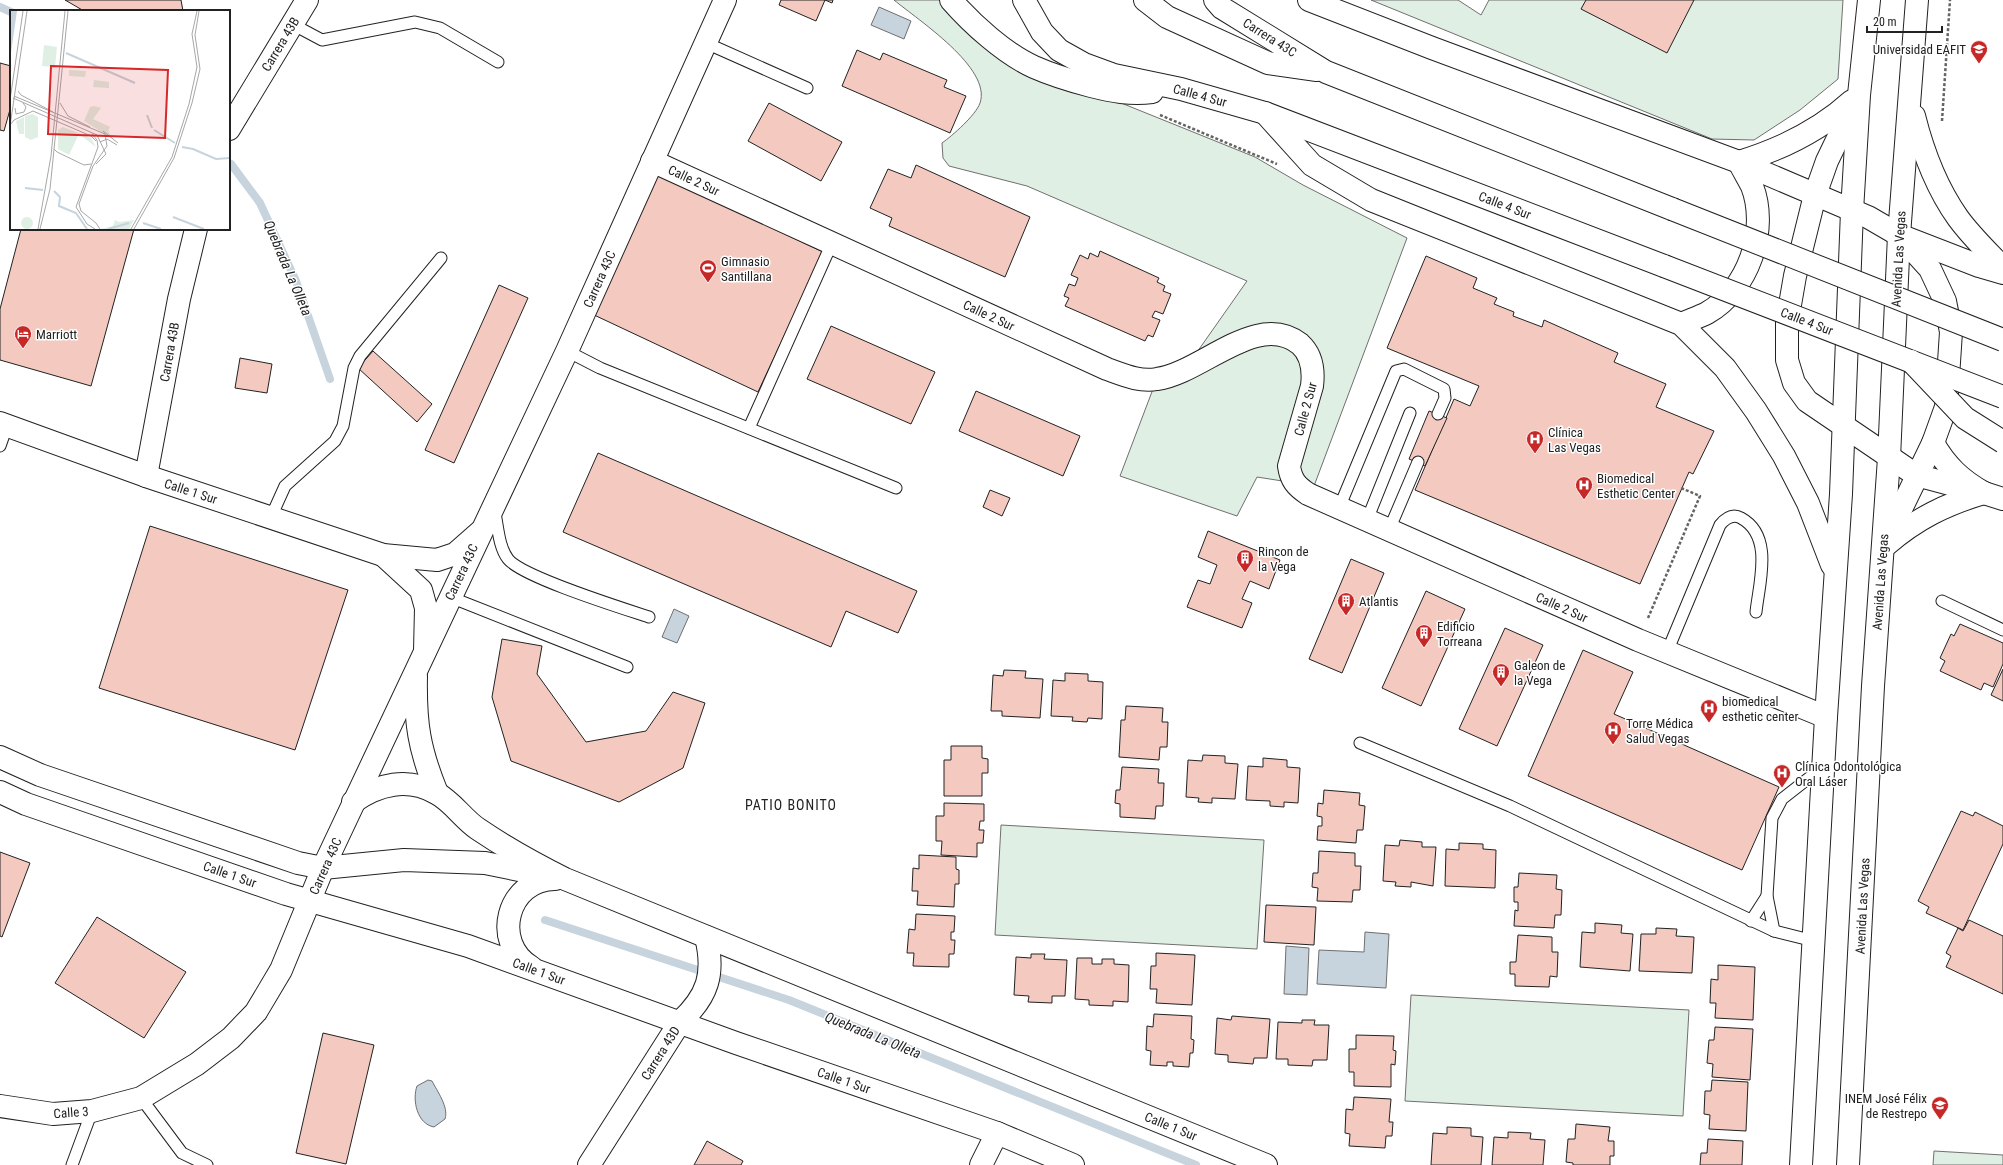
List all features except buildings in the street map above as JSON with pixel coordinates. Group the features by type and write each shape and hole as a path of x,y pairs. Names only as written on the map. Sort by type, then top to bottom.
{"main road":[{"name":"Carrera 43B","path":"230,127 307,0"},
{"name":"Carrera 43C","path":"141,1098 197,1064 231,1038 256,1012 281,970 323,868 480,532 494,506 567,351 725,0"},
{"path":"952,0 1000,46 1032,67 1071,81 1108,90 1137,94 1181,89"},
{"name":"Calle 4 Sur","path":"1024,0 1042,32 1059,50 1084,64 1114,75 1181,89 1265,113 2003,397"},
{"path":"1145,0 1167,17 1268,63 1326,72 2003,340"},
{"name":"Carrera 43C","path":"1215,0 1222,8 1326,72"},
{"path":"1309,0 1432,48 1739,162 1979,266 2003,272"},
{"path":"1801,1165 1843,427 1852,211 1859,95 1869,0"},
{"name":"Avenida Las Vegas","path":"1848,1165 1873,686 1889,458 1899,231 1917,0"},
{"path":"1739,162 1768,153 1806,135 1839,113 1859,95"},
{"path":"1859,95 1827,161 1815,195 1795,276 1787,322 1787,360 1794,383 1807,401 1843,427 1916,475 1993,496"},
{"path":"1910,102 1923,151 1944,196 1971,233 2003,268"},
{"path":"1265,113 1312,165 1371,200 1681,324 1725,368 1756,411 1784,456 1808,503 1835,574"},
{"name":"Calle 2 Sur","path":"652,160 1107,369 1140,380 1158,379 1179,373 1242,340 1261,335 1279,333 1292,338 1304,348 1311,360 1314,373 1312,386 1289,466 1291,476 1298,488 1339,508 1638,640 1826,717"},
{"path":"1681,324 1708,312 1730,294 1746,270 1756,243 1758,215 1752,187 1739,162"},
{"name":"Carrera 43B","path":"146,476 178,299 196,230"},
{"path":"1882,548 1916,475 1934,443 1946,407 1951,332 1945,301 1930,269 1899,231"},
{"path":"1911,361 1965,418 2003,442"},
{"name":"Calle 1 Sur","path":"3,425 146,476 383,555 437,560 456,554 480,532"},
{"path":"1934,443 1951,469 1967,483 1993,496"},
{"path":"1882,548 1906,528 1932,512 1957,501 1993,496"},
{"name":"Calle 1 Sur","path":"383,555 421,590 426,608 416,701 417,733 425,764 437,793"},
{"name":"Calle 1 Sur","path":"0,757 48,778 298,863 323,868 404,860 478,863 565,879"},
{"name":"Calle 1 Sur","path":"354,802 368,792 390,785 402,784 420,787 437,793 476,827 519,856 565,879 1266,1165"},
{"name":"Calle 1 Sur","path":"0,792 34,807 286,894 468,946 736,1043 998,1133 1073,1165"},
{"path":"541,972 523,962 511,945 507,924 513,904 526,888 545,879 565,879"},
{"name":"Carrera 43D","path":"589,1165 680,1022 694,1009 704,993 708,980 710,955 706,937"},
{"name":"Calle 3","path":"0,1106 53,1114 92,1111 141,1098"},
{"path":"981,1165 998,1133"}],"lane":[{"path":"292,24 322,40 415,22 440,28 498,62"},
{"path":"706,43 806,88"},
{"path":"749,428 832,243"},
{"path":"271,517 285,486 335,442 343,426 354,368 360,356 441,258"},
{"path":"567,351 600,368 896,488"},
{"path":"1339,508 1396,371 1404,369 1444,389 1445,398 1438,414"},
{"path":"1367,520 1410,413"},
{"path":"0,446 3,425"},
{"path":"1389,530 1418,462"},
{"path":"494,506 502,547 508,559 527,572 649,617"},
{"path":"1666,652 1720,525 1725,519 1732,516 1741,518 1754,530 1761,546 1762,556 1756,612"},
{"path":"450,597 627,667"},
{"path":"1942,601 2003,630"},
{"path":"1360,743 1510,806 1774,931 1814,941"},
{"path":"1774,931 1767,896 1772,818 1782,799 1824,767"},
{"path":"1752,920 1767,896"},
{"path":"141,1098 182,1153 207,1165"},
{"path":"72,1165 92,1111"}],"path":[{"path":"1942,124 1950,0"},
{"path":"1638,640 1700,496 1681,488"}],"green space":[{"path":"894,0 944,0 1084,88 1255,157 1303,185 1407,238 1314,486 1257,477 1237,516 1120,476 1153,389 1176,382 1247,281 1027,186 949,166 943,158 942,143 969,119 978,108 981,89 975,75 964,60 935,32"},
{"path":"1371,0 1458,0 1481,15 1489,0 1843,0 1838,79 1800,110 1754,140 1712,139"},
{"path":"1001,825 1264,840 1257,949 995,935"},
{"path":"1411,995 1689,1010 1683,1116 1405,1101"},
{"path":"1934,1151 2003,1155 2003,1165 1933,1165"}],"shaded area":[{"path":"879,7 911,21 904,39 871,25"},
{"path":"674,609 689,616 677,643 662,637"},
{"path":"1365,932 1389,934 1386,988 1317,984 1319,950 1364,952"},
{"path":"1286,946 1309,948 1307,995 1284,994"},
{"path":"428,1080 432,1081 442,1099 446,1114 445,1119 434,1127 423,1121 417,1111 415,1098 417,1086"}],"waterway":[{"name":"Quebrada La Olleta","path":"0,7 10,12"},
{"name":"Quebrada La Olleta","path":"231,164 260,203 296,281 330,379"},
{"name":"Quebrada La Olleta","path":"545,920 789,1000 1196,1165"}],"place":[{"name":"Universidad EAFIT","path":"1979,64"},
{"name":"Gimnasio Santillana","path":"708,283"},
{"name":"Marriott","path":"23,349"},
{"name":"Clínica Las Vegas","path":"1535,454"},
{"name":"Biomedical Esthetic Center","path":"1584,500"},
{"name":"Rincon de la Vega","path":"1245,573"},
{"name":"Atlantis","path":"1346,616"},
{"name":"Edificio Torreana","path":"1424,648"},
{"name":"Galeon de la Vega","path":"1501,687"},
{"name":"biomedical esthetic center","path":"1709,723"},
{"name":"Torre Médica Salud Vegas","path":"1613,745"},
{"name":"Clínica Odontológica Oral Láser","path":"1782,788"},
{"name":"INEM José Félix de Restrepo","path":"1940,1120"}],"district":[{"name":"PATIO BONITO","path":"791,805"}]}
